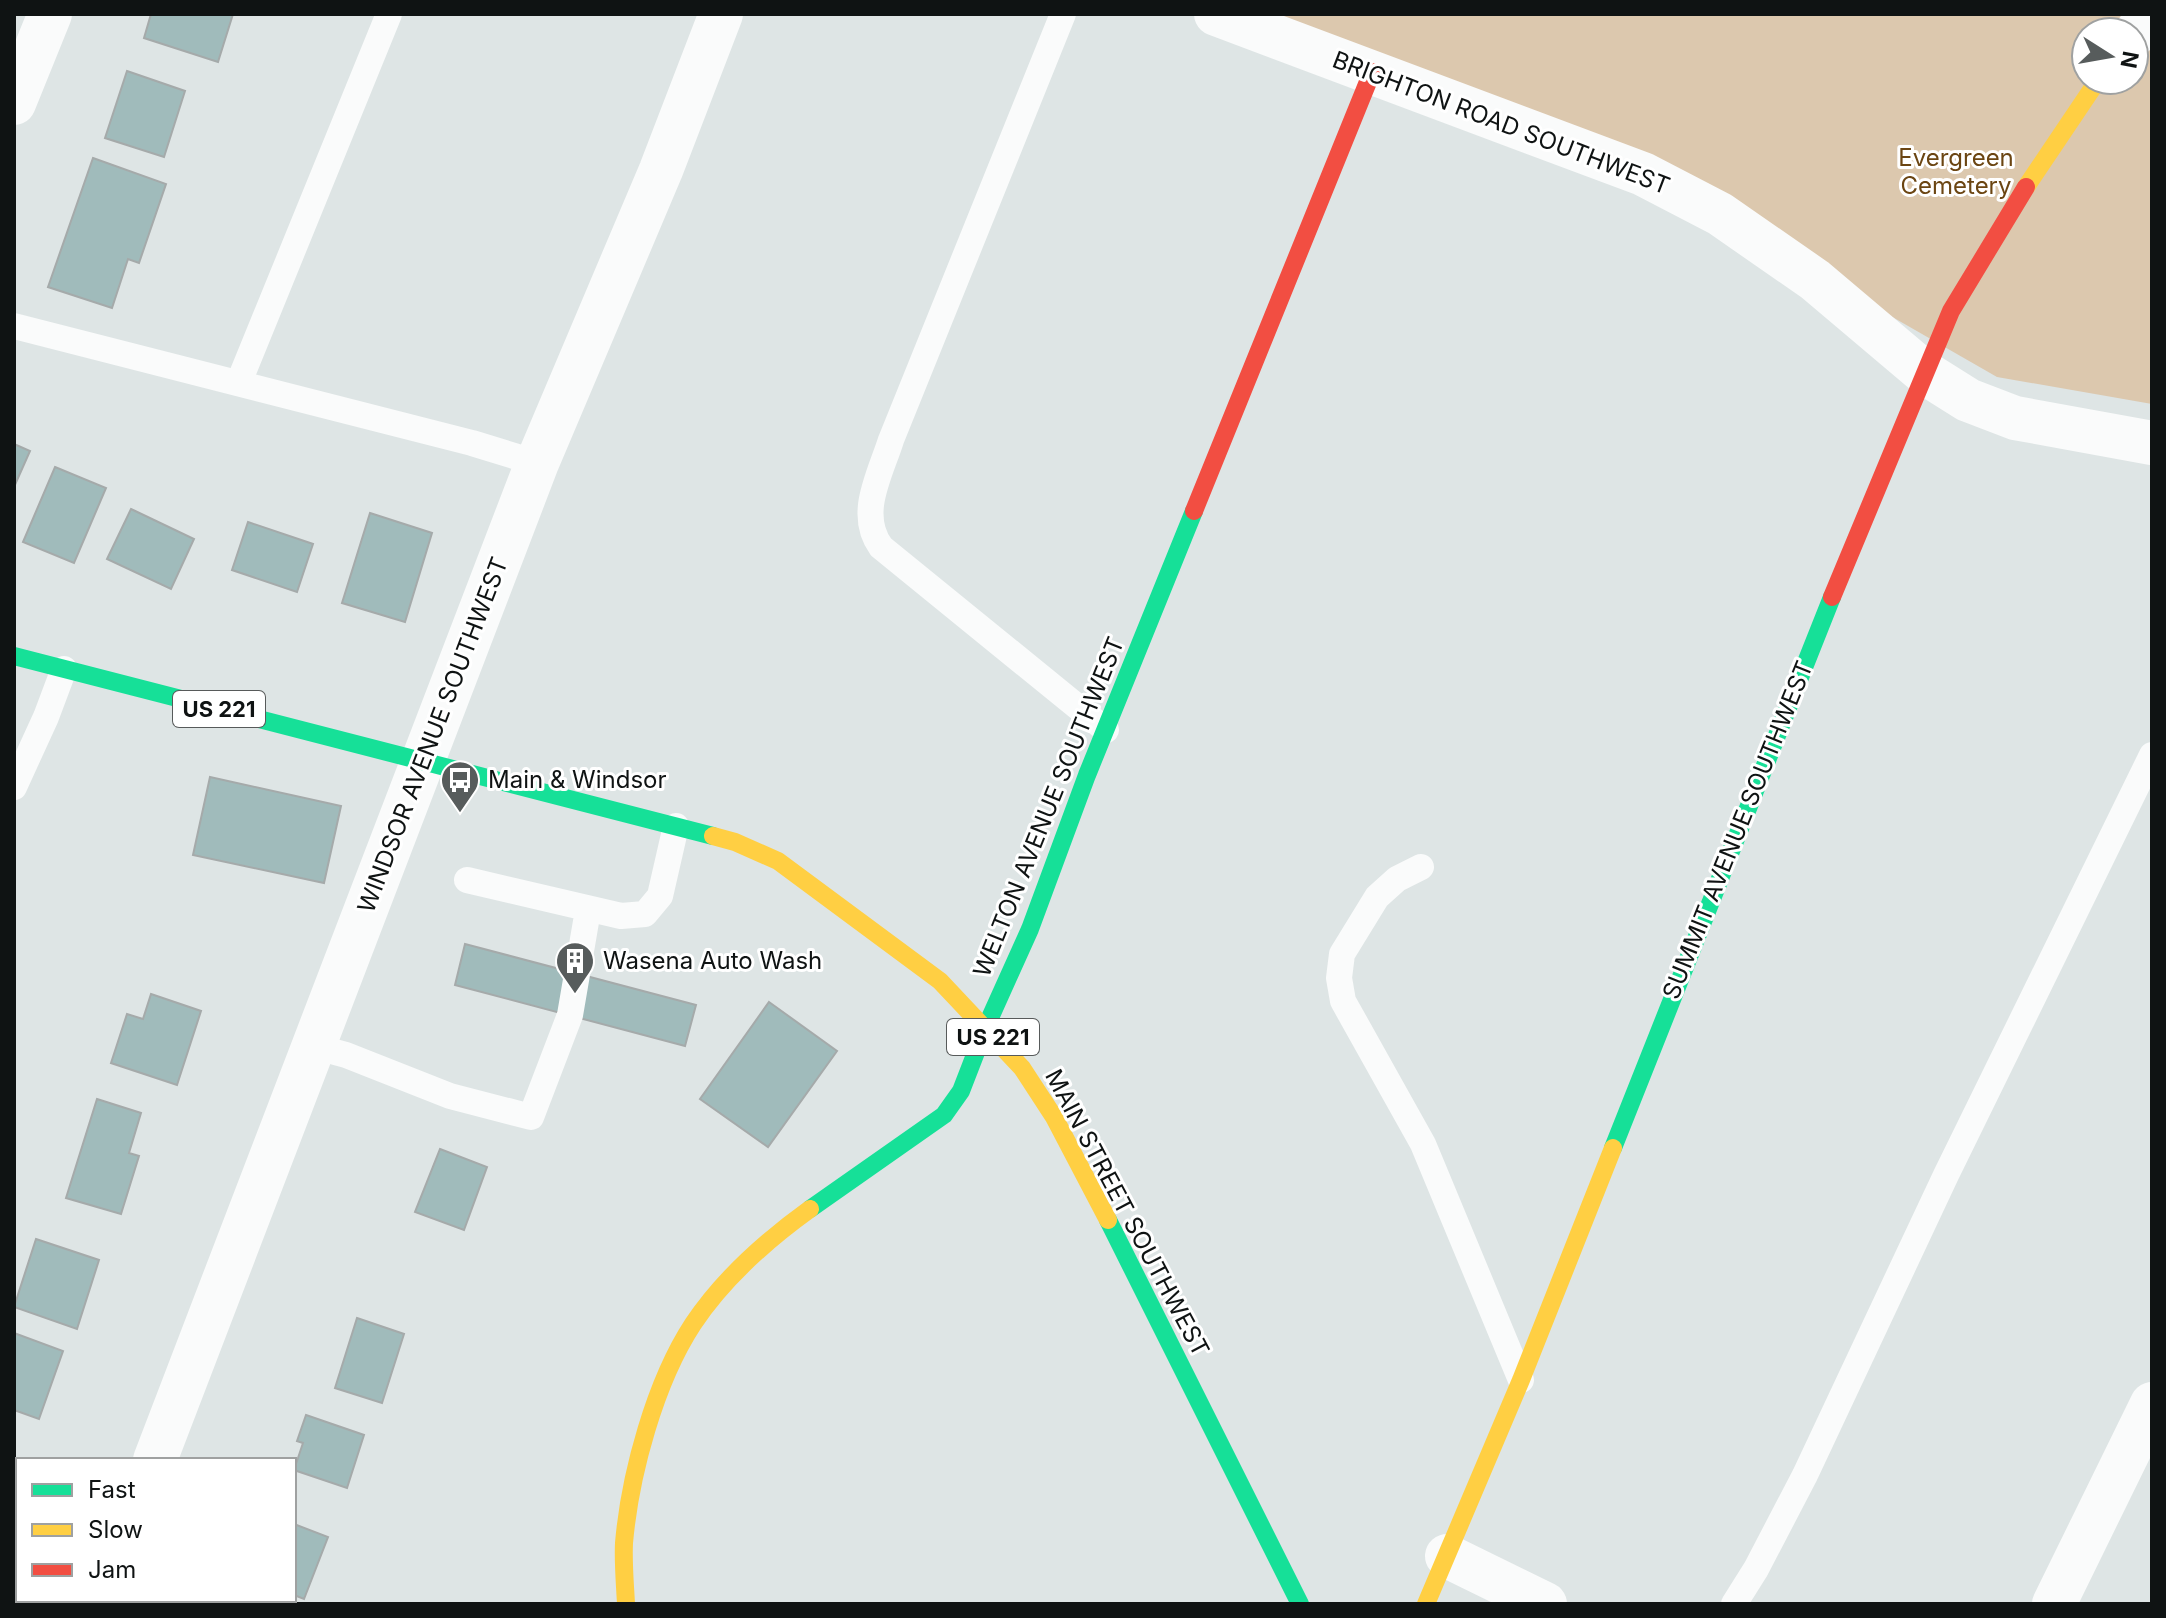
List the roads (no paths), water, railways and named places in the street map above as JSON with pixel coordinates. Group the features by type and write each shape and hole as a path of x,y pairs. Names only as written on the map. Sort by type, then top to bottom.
{"street":[{"path":"14,103 50,14"},
{"name":"WINDSOR AVENUE SOUTHWEST","path":"156,1458 537,463 661,170 721,14"},
{"name":"BRIGHTON ROAD SOUTHWEST","path":"1216,14 1643,174 1720,214 1815,280 1925,373 1968,400 2015,418 2152,443"},
{"name":"WELTON AVENUE SOUTHWEST","path":"626,1604 624,1546 631,1491 646,1433 666,1378 693,1324 730,1279 782,1229 944,1115 961,1091 1030,929 1106,730 1372,72"},
{"name":"SUMMIT AVENUE SOUTHWEST","path":"1426,1604 1521,1380 1803,666 1951,311 2015,203 2087,96"},
{"name":"MAIN STREET SOUTHWEST","path":"14,656 676,826 735,842 778,861 940,981 1022,1068 1054,1117 1136,1274 1300,1604"},
{"path":"2054,1604 2152,1404"},
{"path":"1447,1556 1545,1604"}],"lane":[{"path":"239,382 389,14"},
{"path":"1063,14 891,440 868,513 871,534 881,547 1106,730"},
{"path":"14,326 239,382 537,463"},
{"path":"14,787 64,669"},
{"path":"1734,1604 1756,1569 1812,1462 1946,1175 2152,755"},
{"path":"467,880 588,910 621,916 645,914 660,896 676,826"},
{"path":"1421,867 1397,879 1377,897 1342,954 1339,978 1343,1001 1423,1144 1521,1380"},
{"path":"313,1046 346,1055 450,1096 531,1117 570,1015 588,910"}],"place":[{"name":"Main & Windsor","path":"460,814"},
{"name":"Wasena Auto Wash","path":"575,995"}],"park label":[{"name":"Evergreen Cemetery","path":"1956,172"}]}
